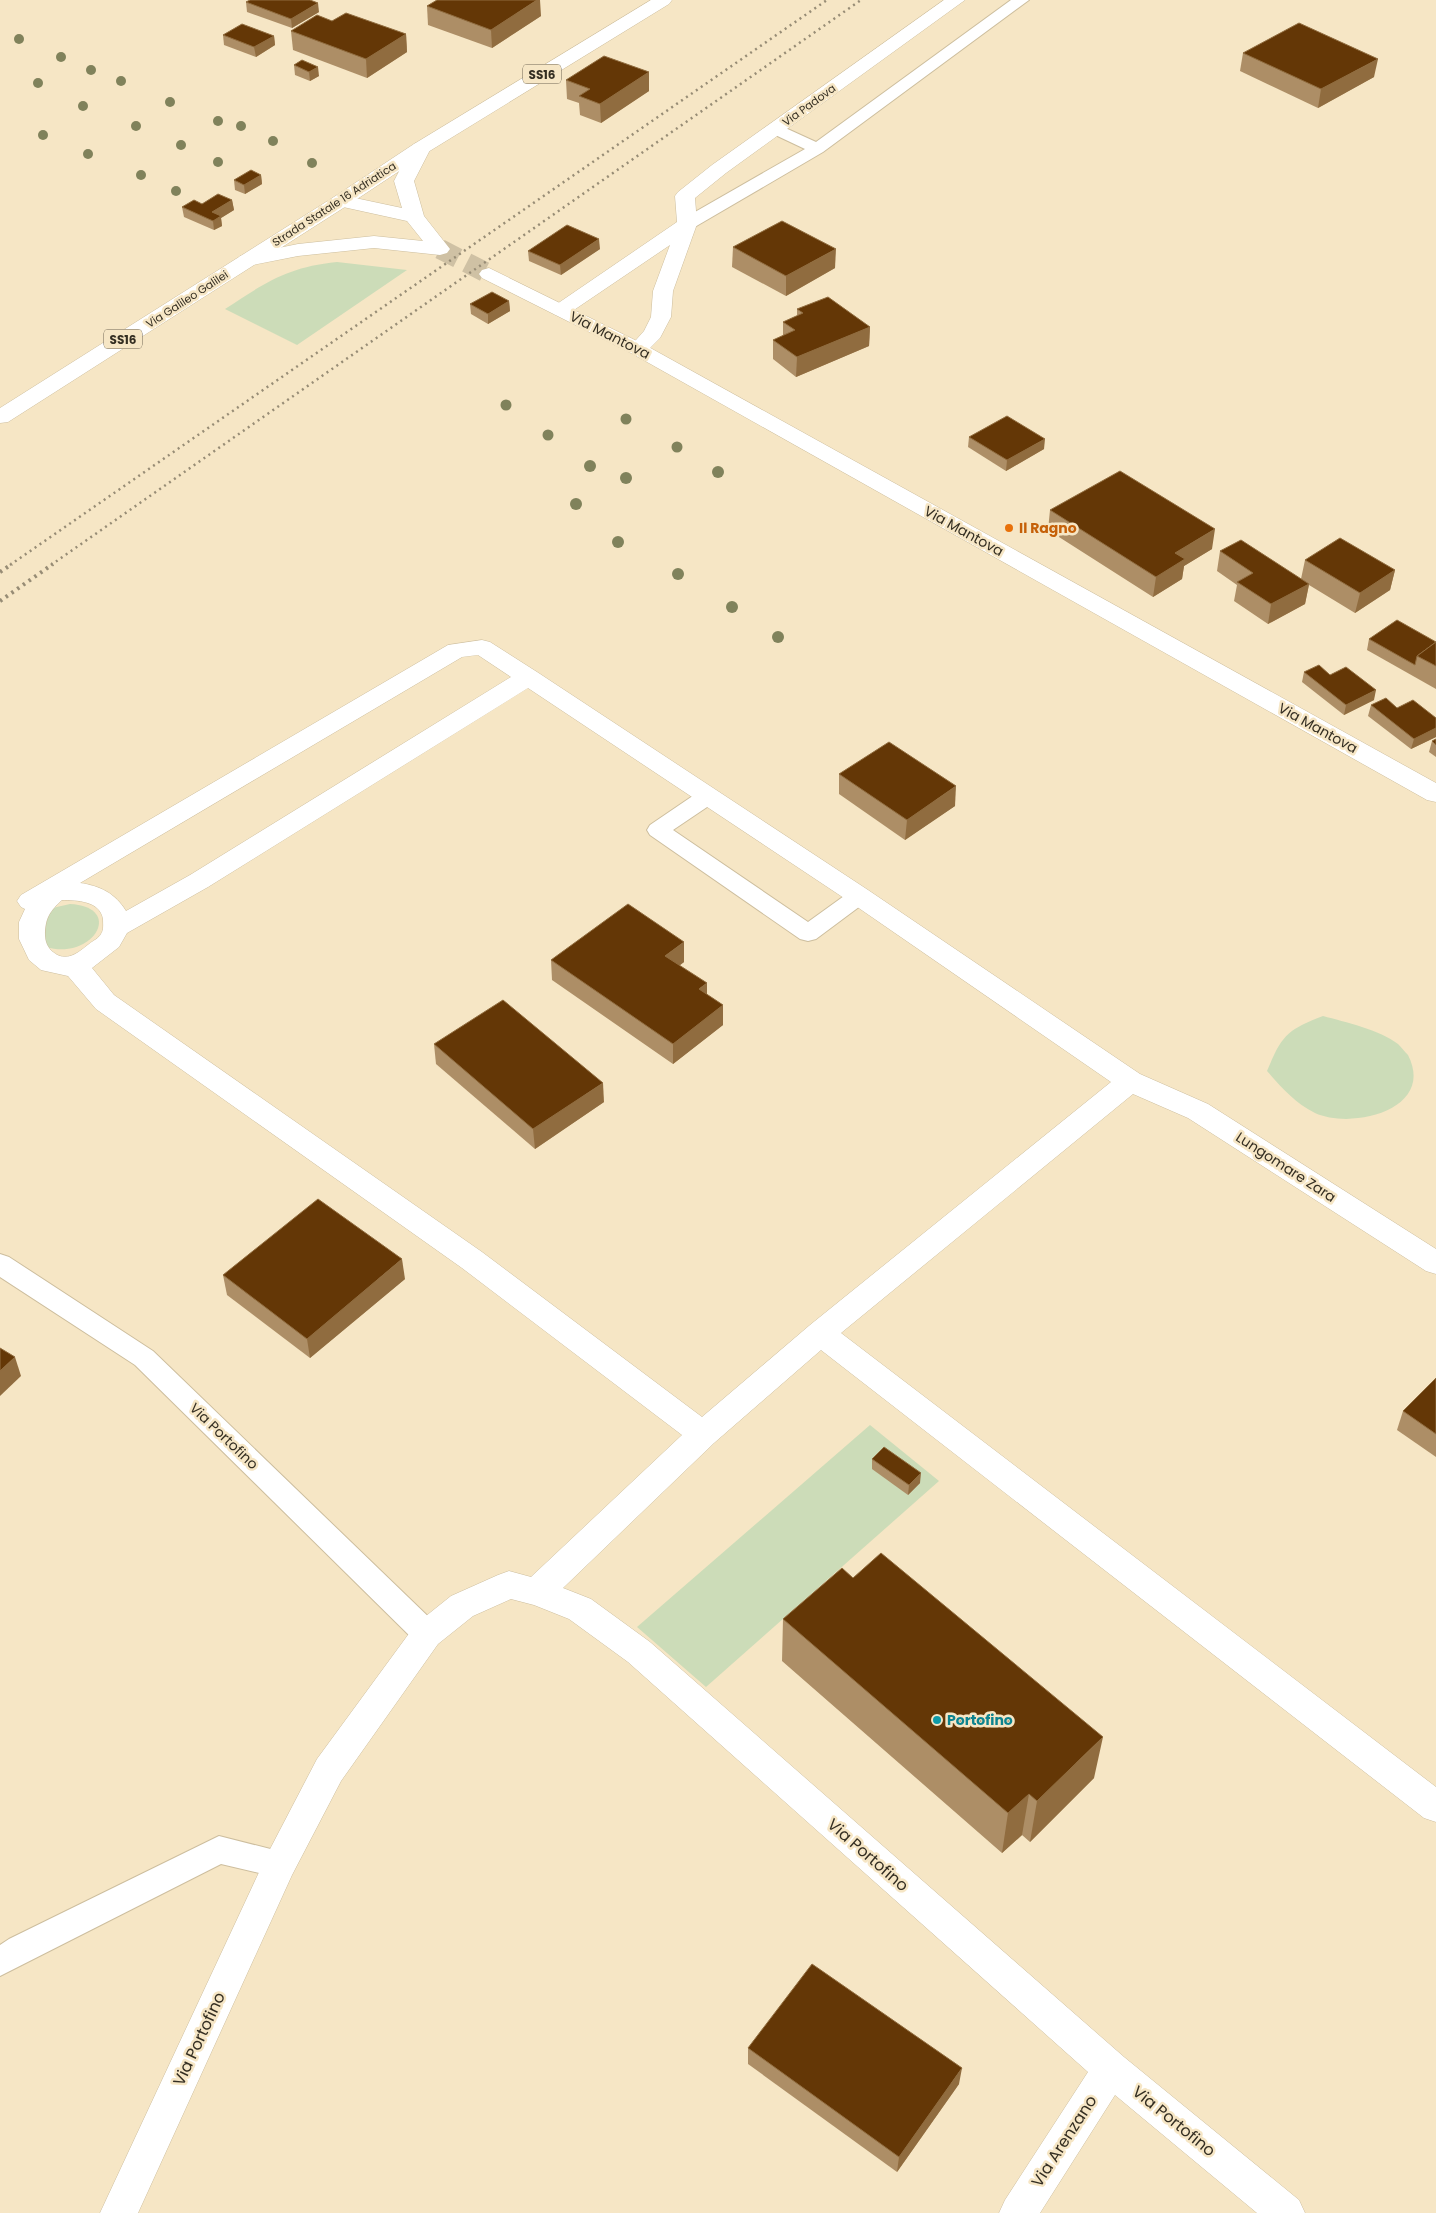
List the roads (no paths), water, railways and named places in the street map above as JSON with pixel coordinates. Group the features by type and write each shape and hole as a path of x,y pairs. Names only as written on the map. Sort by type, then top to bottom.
{"street":[{"name":"SS16","path":"421,148 663,0"},
{"name":"Via Padova","path":"638,349 653,334 661,317 663,291 687,224 685,196 719,169 956,0"},
{"name":"Strada Statale 16 Adriatica","path":"247,260 421,148"},
{"path":"247,260 298,250 374,242 440,249 414,217 404,181 421,148"},
{"path":"341,201 414,217"},
{"path":"341,201 374,242"},
{"path":"561,310 687,224"},
{"name":"Via Galileo Galilei","path":"0,418 247,260"},
{"name":"Via Mantova","path":"489,274 638,349 1436,794"},
{"name":"Lungomare Zara","path":"30,901 456,650 482,647 859,896 1130,1081 1198,1111 1436,1263"},
{"path":"116,928 199,881 529,678"},
{"path":"73,890 101,898 111,907 116,917 116,928 112,940 102,950 89,958 73,964 55,967 37,965 22,959 12,950 8,935 14,914 30,901 56,891 73,890"},
{"path":"73,964 105,1002 472,1260 702,1434"},
{"path":"537,1592 702,1434 820,1333 1130,1081"},
{"path":"820,1333 1436,1807"},
{"name":"Via Portofino","path":"119,2213 280,1864 329,1770 427,1634 462,1606 509,1585 537,1592 580,1609 639,1652 1111,2069 1286,2213"},
{"name":"Via Arenzano","path":"1018,2213 1111,2069"}],"lane":[{"path":"687,224 817,149 1022,0"},
{"path":"775,129 817,149"},
{"path":"708,796 658,830 808,933 859,896"},
{"name":"Via Portofino","path":"0,1264 144,1358 427,1634"},
{"path":"0,1962 20,1949 219,1850 280,1864"}],"tunnel":[{"path":"440,249 489,274"}],"railway":[{"path":"10,565 827,0"},
{"path":"51,565 861,0"},
{"path":"0,572 12,564"},
{"path":"0,601 53,564"}],"place":[{"name":"Il Ragno","path":"1009,528"},
{"name":"Portofino","path":"937,1720"}]}
